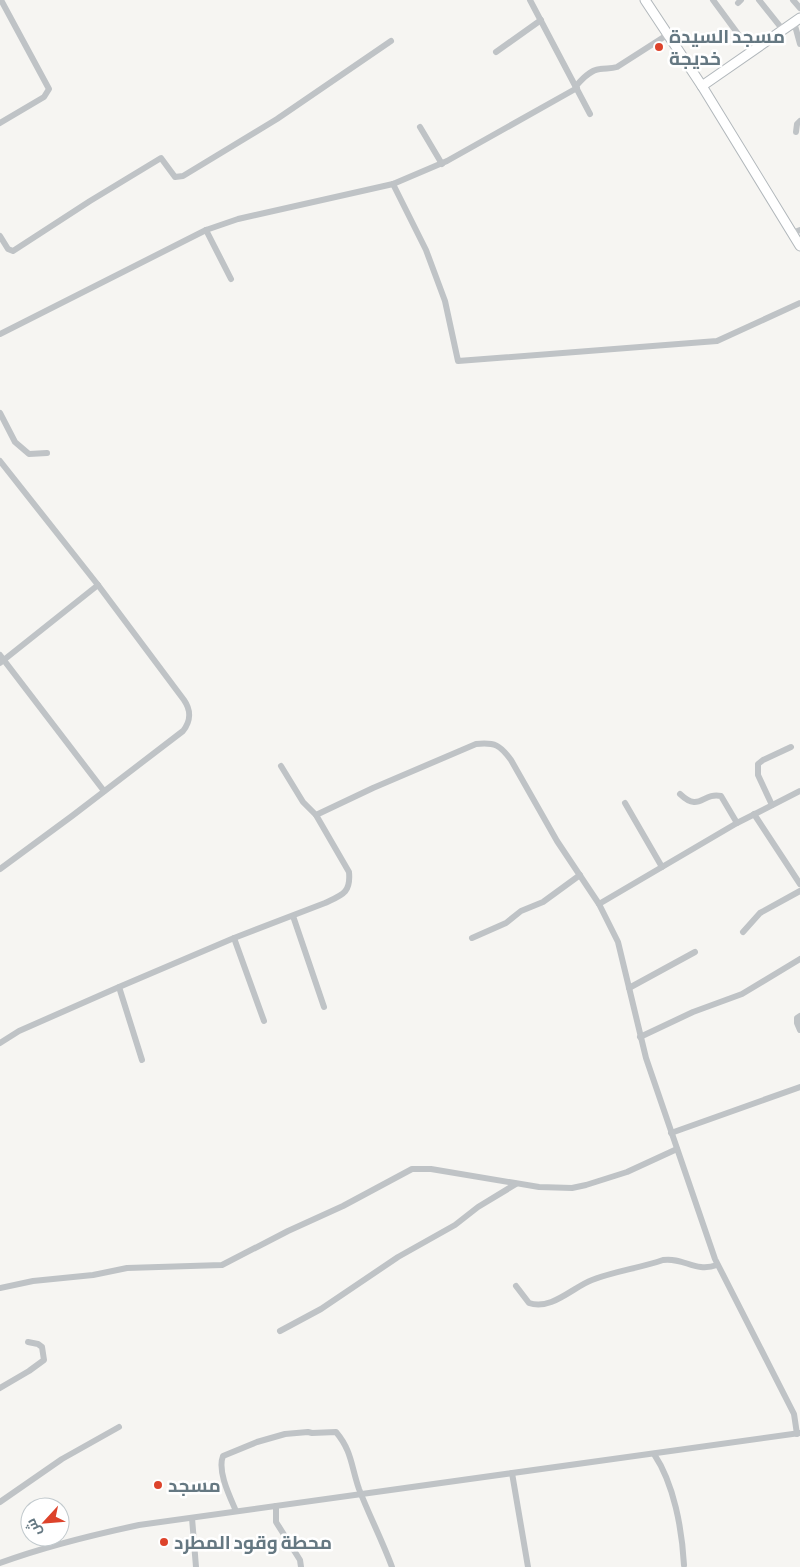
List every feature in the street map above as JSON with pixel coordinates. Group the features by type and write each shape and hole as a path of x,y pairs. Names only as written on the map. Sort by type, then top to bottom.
{"street":[{"path":"0,124 44,97 49,89 1,0"},
{"path":"530,0 590,114"},
{"path":"644,0 797,234 800,246"},
{"path":"713,0 741,38 756,49"},
{"path":"759,0 783,30"},
{"path":"792,0 800,8"},
{"path":"496,52 541,20"},
{"path":"702,86 797,20 800,44"},
{"path":"0,334 206,230 238,219 393,184 442,164 576,87 591,72 617,67 668,35"},
{"path":"0,236 8,249 13,251 161,158 176,177 183,176 277,119 391,40"},
{"path":"796,132 797,124 800,120"},
{"path":"420,127 442,164"},
{"path":"393,184 426,250 445,301 458,361 717,341 800,303"},
{"path":"206,230 231,279"},
{"path":"0,413 15,442 29,454 47,453"},
{"path":"0,461 98,585 187,704 190,716 187,726 183,731 0,869"},
{"path":"98,585 1,659 104,791"},
{"path":"0,1563 34,1551 96,1534 139,1525 798,1434 794,1414 717,1265 640,1037 618,942 599,904 557,841 511,760 502,748 490,743 476,744 316,815"},
{"path":"772,805 758,775 758,764 791,747"},
{"path":"0,1043 19,1031 118,987 338,897 347,890 350,882 349,872 316,815 302,802 281,766"},
{"path":"599,904 754,814 798,792 800,801"},
{"path":"680,794 688,802 694,803 716,795 721,796 737,823"},
{"path":"625,803 662,867"},
{"path":"754,814 800,884"},
{"path":"472,938 493,930 506,923 521,911 543,902 580,875"},
{"path":"743,932 760,912 800,891"},
{"path":"293,916 324,1006"},
{"path":"234,938 264,1021"},
{"path":"629,988 695,952"},
{"path":"640,1037 693,1012 742,994 800,959"},
{"path":"118,987 142,1060"},
{"path":"800,1016 797,1018 797,1023 800,1030"},
{"path":"671,1133 800,1088"},
{"path":"0,1288 33,1281 93,1275 127,1268 222,1265 412,1169 431,1169 539,1187 572,1188 627,1172 677,1149"},
{"path":"280,1332 321,1309 398,1257 455,1225 478,1207 516,1184"},
{"path":"516,1286 529,1302 541,1304 561,1297 591,1280 663,1260 669,1259 704,1269 717,1265"},
{"path":"0,1388 29,1372 44,1360 42,1347 28,1342"},
{"path":"0,1502 62,1459 119,1427"},
{"path":"236,1511 225,1484 223,1456 257,1442 293,1433 336,1432 348,1449 355,1478 392,1567"},
{"path":"654,1454 664,1469 681,1532 684,1565"},
{"path":"512,1473 528,1567"},
{"path":"276,1506 276,1522 300,1560 301,1567"},
{"path":"192,1518 196,1567"}],"place":[{"name":"مسجد السيدة خديجة","path":"659,47"},
{"name":"مسجد","path":"158,1485"},
{"name":"محطة وقود المطرد","path":"164,1542"}]}
